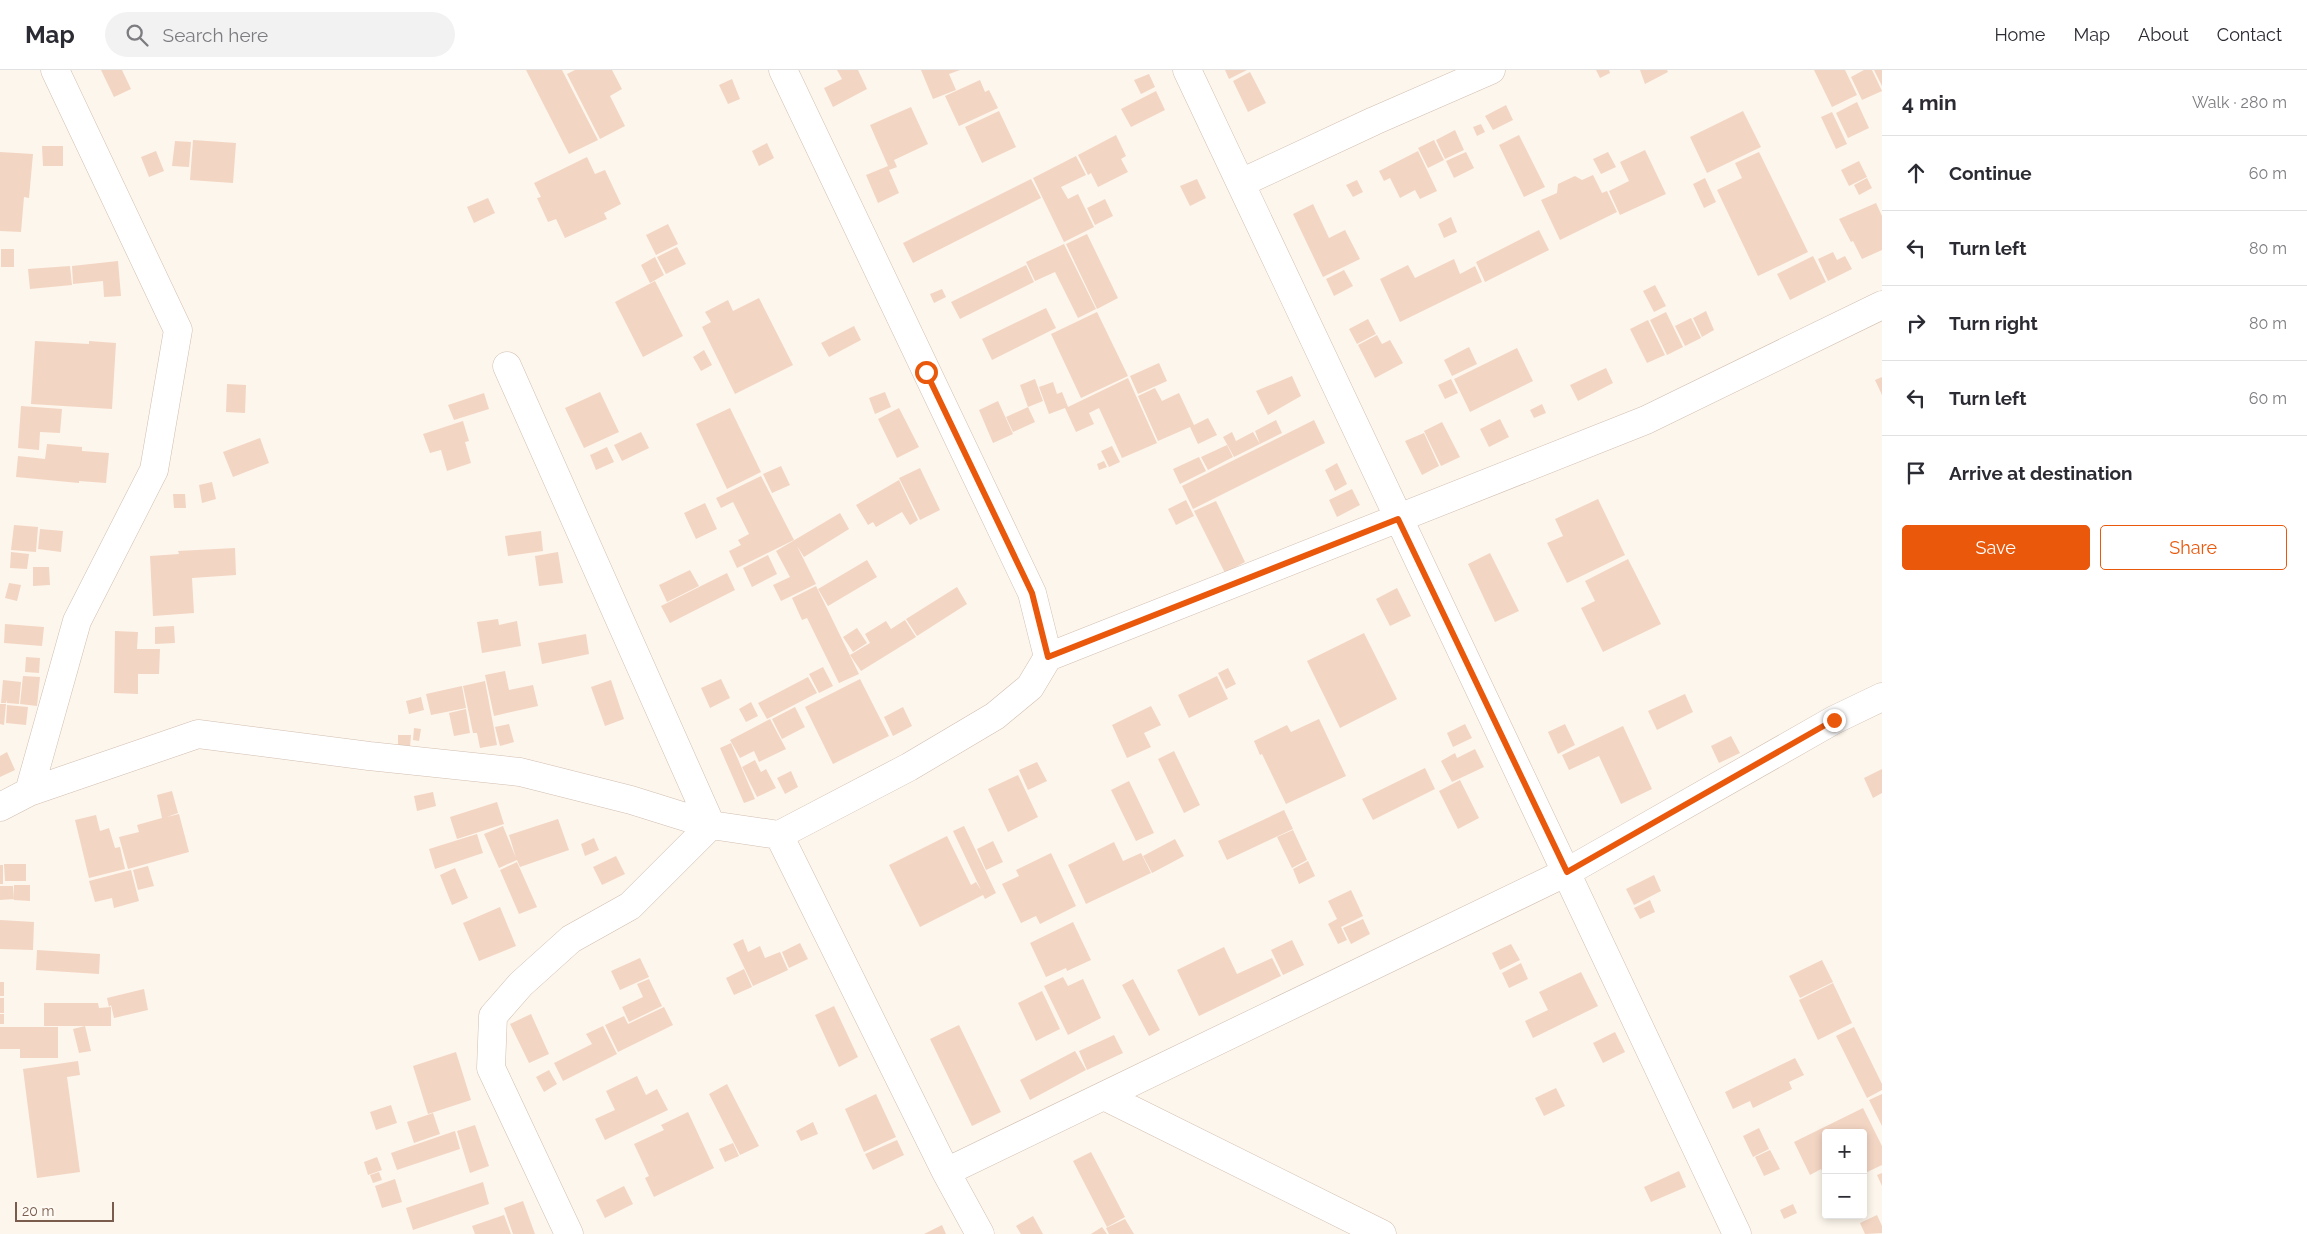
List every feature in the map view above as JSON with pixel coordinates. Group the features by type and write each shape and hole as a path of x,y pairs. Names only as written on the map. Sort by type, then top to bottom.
{"street":[{"path":"29,792 77,621 154,470 178,330 55,70"},
{"path":"782,70 1032,593 1048,657"},
{"path":"1187,70 1737,1234"},
{"path":"1241,183 1374,121 1491,70"},
{"path":"0,807 29,792 198,734 369,756 520,772 631,800 711,825 779,835 909,767 995,716 1030,687 1048,657 1646,420 1882,305"},
{"path":"507,366 711,825"},
{"path":"946,1172 1567,872 1834,720 1882,697"},
{"path":"569,1234 491,1068 493,1016 521,984 571,939 630,906 711,825"},
{"path":"779,835 946,1172 980,1234"},
{"path":"1104,1096 1382,1234"}],"building":[{"path":"101,70 122,70 131,89 114,97"},
{"path":"526,70 562,70 598,140 569,154"},
{"path":"575,70 612,70 622,89 610,96 625,126 600,139 567,74"},
{"path":"837,70 858,70 867,89 833,107 824,88 842,79"},
{"path":"921,70 960,70 949,74 956,90 933,99"},
{"path":"1225,70 1247,70 1229,79"},
{"path":"1596,70 1609,70 1610,73 1600,78"},
{"path":"1640,70 1667,70 1668,72 1645,84"},
{"path":"1814,70 1845,70 1857,95 1832,107"},
{"path":"1864,70 1872,70 1882,91 1862,100 1851,77"},
{"path":"1874,70 1882,70 1882,86"},
{"path":"1250,72 1266,103 1248,112 1233,81"},
{"path":"1149,74 1155,87 1141,94 1134,80"},
{"path":"732,79 740,99 728,104 719,85"},
{"path":"980,80 985,92 989,90 998,108 959,126 945,96"},
{"path":"1156,91 1165,110 1131,127 1121,109"},
{"path":"1857,102 1869,128 1848,138 1836,113"},
{"path":"1506,105 1513,120 1493,130 1485,116"},
{"path":"911,107 928,144 894,160 897,167 889,170 899,193 878,203 866,175 888,166 870,125"},
{"path":"999,111 1016,147 982,163 965,127"},
{"path":"1743,111 1761,147 1707,173 1690,137"},
{"path":"1832,112 1847,144 1836,149 1821,117"},
{"path":"1481,124 1485,132 1477,136 1473,127"},
{"path":"1455,130 1464,150 1445,159 1436,140"},
{"path":"1116,135 1126,156 1121,159 1128,172 1098,187 1091,173 1088,175 1078,155"},
{"path":"1519,135 1545,187 1524,197 1499,145"},
{"path":"193,140 236,143 233,183 190,180"},
{"path":"1434,140 1444,160 1428,168 1418,148"},
{"path":"175,141 191,142 189,167 172,166"},
{"path":"767,143 774,158 759,166 752,151"},
{"path":"42,146 63,146 63,166 43,166"},
{"path":"1645,150 1666,194 1620,215 1609,191 1629,181 1620,162"},
{"path":"156,151 164,171 149,177 141,157"},
{"path":"1418,151 1437,191 1420,199 1415,190 1400,198 1390,178 1384,181 1379,171"},
{"path":"0,152 33,154 29,198 24,197 21,232 0,231"},
{"path":"1466,152 1474,168 1454,178 1446,161"},
{"path":"1608,152 1616,167 1601,174 1593,159"},
{"path":"1759,152 1808,252 1758,276 1717,190 1742,178 1735,163"},
{"path":"1076,156 1086,175 1061,187 1068,199 1078,194 1094,227 1064,242 1033,178"},
{"path":"587,157 595,174 605,170 621,204 604,213 607,219 565,238 556,219 548,222 537,198 541,197 534,183"},
{"path":"1859,161 1867,177 1849,186 1841,170"},
{"path":"1593,175 1602,193 1607,191 1617,212 1560,240 1541,200 1557,193 1558,184 1575,176 1582,180"},
{"path":"1705,178 1716,202 1704,208 1693,184"},
{"path":"1867,178 1872,188 1859,195 1854,185"},
{"path":"1031,179 1041,198 913,263 903,243"},
{"path":"1197,179 1206,198 1190,206 1180,186"},
{"path":"1357,180 1363,192 1353,197 1346,185"},
{"path":"488,198 495,213 474,223 467,207"},
{"path":"1105,199 1113,216 1095,225 1087,208"},
{"path":"1876,203 1882,216 1882,250 1862,259 1839,219"},
{"path":"1313,204 1329,238 1345,230 1360,259 1323,277 1293,214"},
{"path":"1451,217 1457,232 1444,238 1438,224"},
{"path":"668,224 678,244 656,255 646,235"},
{"path":"1539,230 1549,250 1485,282 1476,262"},
{"path":"1087,234 1118,298 1097,309 1066,244"},
{"path":"1064,244 1096,309 1078,318 1055,272 1035,281 1026,262"},
{"path":"677,247 686,264 666,274 657,257"},
{"path":"1,249 14,249 14,267 1,267"},
{"path":"1833,252 1837,260 1845,256 1852,269 1828,281 1818,259"},
{"path":"1813,256 1826,282 1790,300 1777,274"},
{"path":"655,257 664,275 650,283 641,265"},
{"path":"1454,259 1460,274 1475,266 1482,282 1400,322 1380,279 1408,265 1415,278"},
{"path":"118,261 121,296 104,297 103,281 73,284 72,266"},
{"path":"1026,265 1034,282 960,319 951,302"},
{"path":"70,266 72,285 30,289 28,269"},
{"path":"1344,270 1353,286 1334,296 1326,279"},
{"path":"655,281 683,336 643,357 615,302"},
{"path":"1655,285 1666,306 1654,312 1643,291"},
{"path":"942,289 946,297 934,303 930,294"},
{"path":"759,298 793,365 735,394 702,327 711,322 705,312 728,300 733,311"},
{"path":"1046,308 1056,328 992,360 982,339"},
{"path":"1706,311 1714,330 1702,337 1693,318"},
{"path":"1097,312 1128,376 1081,398 1051,334"},
{"path":"1666,312 1683,347 1667,355 1650,320"},
{"path":"1691,318 1701,338 1685,346 1675,326"},
{"path":"1368,319 1376,334 1357,344 1349,329"},
{"path":"1648,320 1665,355 1647,363 1630,329"},
{"path":"854,326 861,340 829,357 821,343"},
{"path":"1377,335 1382,344 1390,340 1403,363 1375,378 1358,345"},
{"path":"35,341 89,344 89,341 116,343 112,409 31,404"},
{"path":"1469,347 1477,364 1452,376 1444,360"},
{"path":"1517,348 1533,381 1470,412 1454,379"},
{"path":"704,350 712,365 701,371 693,357"},
{"path":"1159,363 1167,381 1138,394 1130,376"},
{"path":"1606,368 1613,383 1578,401 1570,385"},
{"path":"1292,376 1301,396 1268,415 1256,391"},
{"path":"1882,377 1882,395 1875,380"},
{"path":"1128,378 1157,443 1122,458 1099,408 1089,413 1094,424 1076,432 1065,408 1049,414 1039,387 1053,382 1057,394 1062,392 1068,407"},
{"path":"1035,379 1043,401 1028,407 1020,385"},
{"path":"1451,379 1458,393 1445,399 1438,385"},
{"path":"227,384 246,385 245,413 226,412"},
{"path":"1155,388 1162,401 1179,393 1194,425 1208,418 1217,435 1198,444 1190,427 1158,441 1138,396"},
{"path":"600,392 619,432 584,448 565,408"},
{"path":"885,392 891,407 875,414 869,398"},
{"path":"484,393 489,409 454,420 448,405"},
{"path":"998,401 1013,434 993,443 979,410"},
{"path":"1542,404 1546,413 1534,418 1530,410"},
{"path":"21,406 62,409 60,433 40,432 39,450 18,448"},
{"path":"1028,407 1035,422 1013,432 1006,417"},
{"path":"730,408 761,472 727,489 696,424"},
{"path":"899,408 919,447 897,458 878,419"},
{"path":"1500,419 1509,437 1489,447 1480,429"},
{"path":"1276,420 1282,433 1260,444 1255,431"},
{"path":"1314,420 1325,443 1193,509 1182,486"},
{"path":"463,421 469,441 465,442 471,463 447,471 441,450 430,453 423,434"},
{"path":"1442,422 1460,457 1441,466 1424,431"},
{"path":"641,432 649,448 622,461 614,445"},
{"path":"1232,432 1236,441 1253,432 1260,444 1234,457 1223,437"},
{"path":"1424,433 1439,466 1422,475 1405,441"},
{"path":"260,438 269,463 233,477 223,452"},
{"path":"47,444 82,447 82,451 109,453 106,483 79,481 79,483 16,477 18,456 45,459"},
{"path":"1227,445 1233,457 1208,470 1201,457"},
{"path":"1112,446 1120,462 1109,467 1101,451"},
{"path":"607,447 614,462 596,470 590,455"},
{"path":"1199,457 1206,471 1180,484 1173,469"},
{"path":"1104,461 1107,467 1099,470 1097,464"},
{"path":"1337,463 1347,484 1335,491 1325,470"},
{"path":"781,466 790,485 772,493 763,474"},
{"path":"920,468 940,510 920,520 899,478"},
{"path":"761,476 794,540 737,568 729,551 741,545 738,540 749,534 733,502 721,508 716,498"},
{"path":"899,480 918,520 910,525 902,512 876,527 873,522 868,525 856,505"},
{"path":"212,482 216,499 202,503 199,485"},
{"path":"1352,489 1360,505 1337,517 1329,500"},
{"path":"173,494 185,494 186,508 174,508"},
{"path":"1598,499 1625,555 1567,583 1547,543 1563,536 1555,519"},
{"path":"1186,500 1194,516 1176,525 1168,509"},
{"path":"1216,501 1245,562 1225,573 1194,511"},
{"path":"705,503 717,529 696,539 684,513"},
{"path":"840,513 849,529 804,557 797,546 816,584 781,601 773,585 790,577 776,551"},
{"path":"14,525 38,527 36,552 11,550"},
{"path":"40,529 63,531 61,552 38,549"},
{"path":"541,531 543,551 508,556 505,536"},
{"path":"235,548 236,575 192,578 194,613 153,616 150,556 179,554 178,551"},
{"path":"11,552 29,554 27,569 10,568"},
{"path":"558,552 563,583 539,586 535,556"},
{"path":"1490,553 1519,611 1495,622 1468,564"},
{"path":"768,555 777,574 752,587 743,568"},
{"path":"1628,559 1661,624 1603,652 1581,608 1595,601 1585,581"},
{"path":"867,560 877,577 828,606 818,589"},
{"path":"33,567 49,567 50,585 33,586"},
{"path":"690,570 699,586 667,602 659,585"},
{"path":"727,573 735,590 670,623 661,606"},
{"path":"9,583 21,585 17,601 5,598"},
{"path":"816,586 859,674 839,683 807,618 802,620 792,598"},
{"path":"957,587 967,604 917,636 906,619"},
{"path":"1397,588 1411,616 1390,626 1376,599"},
{"path":"498,619 499,625 517,621 521,646 482,653 477,622"},
{"path":"905,620 916,637 861,671 850,655 870,643 865,634 886,621 891,629"},
{"path":"5,624 44,627 42,646 4,643"},
{"path":"174,626 175,643 155,644 155,627"},
{"path":"857,628 867,643 853,652 843,637"},
{"path":"115,631 138,632 137,649 160,649 159,674 138,674 138,694 114,693"},
{"path":"1364,633 1397,699 1340,728 1307,661"},
{"path":"586,634 589,654 542,664 538,643"},
{"path":"26,657 40,658 39,673 25,672"},
{"path":"823,667 833,686 819,693 809,674"},
{"path":"1228,668 1236,684 1226,689 1218,673"},
{"path":"505,671 509,690 533,685 538,706 494,716 485,675"},
{"path":"23,676 40,677 37,706 20,704"},
{"path":"1217,676 1228,699 1189,718 1178,695"},
{"path":"808,677 817,693 767,719 758,703"},
{"path":"721,679 730,698 710,708 701,688"},
{"path":"860,679 889,736 833,764 805,707"},
{"path":"3,680 21,682 19,704 7,703 7,700 6,703 1,703"},
{"path":"611,680 624,719 605,726 591,687"},
{"path":"485,681 497,745 480,748 477,733 473,733 463,686"},
{"path":"462,686 466,708 431,715 426,694"},
{"path":"1685,694 1693,712 1657,730 1648,711"},
{"path":"421,697 424,710 409,714 406,701"},
{"path":"751,702 758,716 746,722 739,709"},
{"path":"0,704 6,704 4,725 0,724"},
{"path":"7,705 28,707 26,725 6,723"},
{"path":"1151,706 1161,725 1144,733 1151,747 1127,758 1112,725"},
{"path":"795,707 805,727 782,739 772,719"},
{"path":"903,707 912,726 893,736 884,717"},
{"path":"466,709 470,733 454,736 449,713"},
{"path":"770,719 786,749 759,762 754,751 740,758 730,740"},
{"path":"1319,719 1346,776 1286,804 1254,741 1287,725 1291,732"},
{"path":"509,724 514,742 500,746 495,727"},
{"path":"1465,724 1472,738 1453,747 1447,733"},
{"path":"1565,724 1575,745 1558,754 1548,732"},
{"path":"1623,726 1652,789 1621,804 1599,756 1569,770 1562,755"},
{"path":"414,728 421,729 419,741 413,740"},
{"path":"398,735 411,735 410,747 398,746"},
{"path":"1731,736 1740,753 1719,763 1711,746"},
{"path":"731,743 755,799 744,803 720,748"},
{"path":"1475,749 1484,767 1452,782 1441,761 1455,753 1457,758"},
{"path":"1174,751 1200,805 1184,813 1158,759"},
{"path":"7,752 15,770 0,777 0,756"},
{"path":"755,760 761,772 766,769 776,788 757,797 742,767"},
{"path":"1037,762 1047,781 1028,790 1019,770"},
{"path":"1425,768 1435,789 1373,820 1362,799"},
{"path":"1882,769 1882,793 1873,798 1864,778"},
{"path":"791,771 798,787 785,794 777,778"},
{"path":"1018,775 1038,817 1008,832 988,789"},
{"path":"1460,780 1479,818 1458,829 1439,791"},
{"path":"1129,781 1154,833 1136,841 1111,790"},
{"path":"172,791 178,813 167,817 179,814 189,852 128,869 119,837 139,832 137,825 162,818 157,795"},
{"path":"433,792 436,806 417,811 414,796"},
{"path":"497,802 504,824 457,839 450,817"},
{"path":"1284,810 1293,829 1227,860 1218,841"},
{"path":"96,815 100,831 109,828 115,848 120,847 125,869 89,878 75,820"},
{"path":"558,819 569,850 520,867 517,860 499,868 484,834 503,826 516,858 509,835"},
{"path":"964,826 996,893 985,899 983,895 920,927 889,865 947,836 971,885 976,882 981,890 953,831"},
{"path":"1293,830 1307,860 1292,868 1277,837"},
{"path":"477,834 483,853 435,869 429,849"},
{"path":"594,838 599,850 585,856 581,844"},
{"path":"1175,839 1184,856 1152,873 1143,856"},
{"path":"993,841 1003,862 986,870 977,849"},
{"path":"1114,842 1123,861 1141,853 1151,873 1086,904 1068,865"},
{"path":"1051,853 1076,906 1040,924 1036,916 1021,923 1002,884 1019,876 1016,870"},
{"path":"616,856 625,874 602,885 593,867"},
{"path":"1308,861 1315,876 1299,884 1293,869"},
{"path":"517,862 537,907 519,914 500,870"},
{"path":"4,864 26,864 26,881 5,881"},
{"path":"0,865 3,865 3,884 0,884"},
{"path":"148,866 154,886 138,890 133,870"},
{"path":"455,868 468,898 452,905 440,875"},
{"path":"131,870 139,901 114,908 112,898 95,902 89,881"},
{"path":"1654,875 1661,891 1634,905 1626,889"},
{"path":"14,885 30,885 30,901 14,900"},
{"path":"0,886 13,886 14,899 0,900"},
{"path":"1351,890 1363,916 1341,927 1347,940 1338,944 1328,924 1337,919 1328,901"},
{"path":"1650,900 1655,912 1640,919 1634,908"},
{"path":"500,907 516,946 479,961 463,923"},
{"path":"1363,919 1370,934 1351,944 1343,928"},
{"path":"0,920 34,922 33,950 0,949"},
{"path":"1073,922 1091,960 1067,971 1066,968 1046,977 1030,943"},
{"path":"743,939 748,952 760,946 765,958 780,952 788,970 753,986 733,944"},
{"path":"1292,940 1304,965 1283,975 1271,950"},
{"path":"800,943 808,959 789,968 782,952"},
{"path":"1511,944 1520,960 1500,970 1492,953"},
{"path":"1224,947 1237,974 1272,958 1281,976 1199,1016 1177,970"},
{"path":"37,950 100,954 99,974 36,970"},
{"path":"640,958 649,977 620,990 611,971"},
{"path":"1822,960 1833,982 1800,998 1789,976"},
{"path":"1521,963 1528,979 1509,988 1502,973"},
{"path":"744,969 752,987 734,995 726,978"},
{"path":"1581,972 1598,1006 1533,1038 1525,1021 1548,1010 1539,992"},
{"path":"1063,977 1068,986 1083,979 1101,1018 1068,1035 1044,986"},
{"path":"649,979 662,1006 629,1022 622,1007 643,997 637,984"},
{"path":"1133,979 1160,1030 1149,1036 1122,985"},
{"path":"0,982 4,982 4,996 0,996"},
{"path":"1833,983 1852,1023 1818,1040 1799,1000"},
{"path":"144,989 148,1010 114,1018 107,998"},
{"path":"1042,991 1060,1029 1036,1041 1018,1003"},
{"path":"0,998 4,998 4,1013 0,1013"},
{"path":"44,1003 98,1003 99,1008 111,1007 111,1026 44,1026"},
{"path":"834,1006 858,1057 839,1067 815,1015"},
{"path":"664,1007 673,1025 618,1052 605,1025 624,1016 628,1024"},
{"path":"0,1014 4,1014 4,1024 0,1024"},
{"path":"531,1014 549,1054 529,1063 510,1024"},
{"path":"959,1025 1001,1112 972,1126 930,1039"},
{"path":"85,1026 91,1051 79,1053 73,1029"},
{"path":"603,1026 617,1054 563,1081 554,1063 592,1044 586,1034"},
{"path":"0,1027 58,1027 58,1058 20,1058 20,1049 0,1049"},
{"path":"1854,1027 1882,1084 1882,1090 1867,1098 1836,1036"},
{"path":"1615,1032 1625,1052 1603,1063 1593,1043"},
{"path":"1114,1035 1123,1053 1087,1070 1079,1051"},
{"path":"1075,1051 1086,1070 1030,1100 1020,1080"},
{"path":"456,1052 471,1100 428,1114 413,1066"},
{"path":"1795,1058 1804,1075 1789,1082 1792,1089 1753,1108 1750,1101 1733,1109 1725,1092"},
{"path":"78,1061 80,1075 67,1077 80,1172 37,1178 23,1069"},
{"path":"549,1070 557,1084 544,1092 536,1077"},
{"path":"637,1076 646,1095 657,1089 668,1110 605,1140 595,1119 615,1110 606,1091"},
{"path":"727,1084 759,1146 740,1155 709,1094"},
{"path":"1556,1088 1565,1106 1544,1116 1535,1098"},
{"path":"876,1094 896,1137 864,1152 845,1109"},
{"path":"1882,1094 1882,1126 1869,1100"},
{"path":"391,1105 397,1123 376,1130 370,1112"},
{"path":"1863,1108 1882,1146 1882,1165 1867,1172 1867,1129 1822,1129 1822,1171 1821,1169 1810,1175 1794,1142"},
{"path":"688,1112 714,1168 654,1197 645,1178 649,1176 634,1144 664,1130 661,1125"},
{"path":"433,1113 440,1134 414,1143 407,1122"},
{"path":"813,1122 818,1134 801,1141 796,1131"},
{"path":"475,1125 489,1166 470,1173 457,1131"},
{"path":"1759,1128 1769,1149 1753,1157 1743,1136"},
{"path":"455,1131 460,1149 397,1170 391,1153"},
{"path":"897,1140 904,1155 873,1170 865,1154"},
{"path":"733,1143 739,1156 725,1162 719,1149"},
{"path":"1770,1150 1780,1169 1764,1176 1755,1157"},
{"path":"1091,1152 1125,1217 1107,1227 1073,1161"},
{"path":"377,1157 382,1170 368,1175 364,1162"},
{"path":"1679,1171 1686,1187 1651,1202 1644,1187"},
{"path":"379,1172 382,1180 373,1183 370,1175"},
{"path":"1882,1173 1882,1186 1877,1175"},
{"path":"395,1179 402,1202 382,1208 375,1186"},
{"path":"483,1182 489,1204 413,1230 406,1208"},
{"path":"624,1186 633,1204 605,1218 596,1200"},
{"path":"523,1201 535,1234 513,1234 504,1208"},
{"path":"1793,1204 1797,1213 1784,1219 1780,1210"},
{"path":"504,1215 511,1234 475,1234 472,1226"},
{"path":"1877,1215 1882,1226 1882,1233 1865,1234 1860,1223"},
{"path":"1033,1216 1043,1234 1021,1234 1016,1226"},
{"path":"1125,1219 1134,1234 1109,1234 1106,1228"},
{"path":"942,1225 946,1234 924,1234"},
{"path":"1102,1227 1107,1234 1091,1234"}],"route":[{"path":"926,372 1032,593 1048,657 1398,519 1567,872 1834,720"}]}
